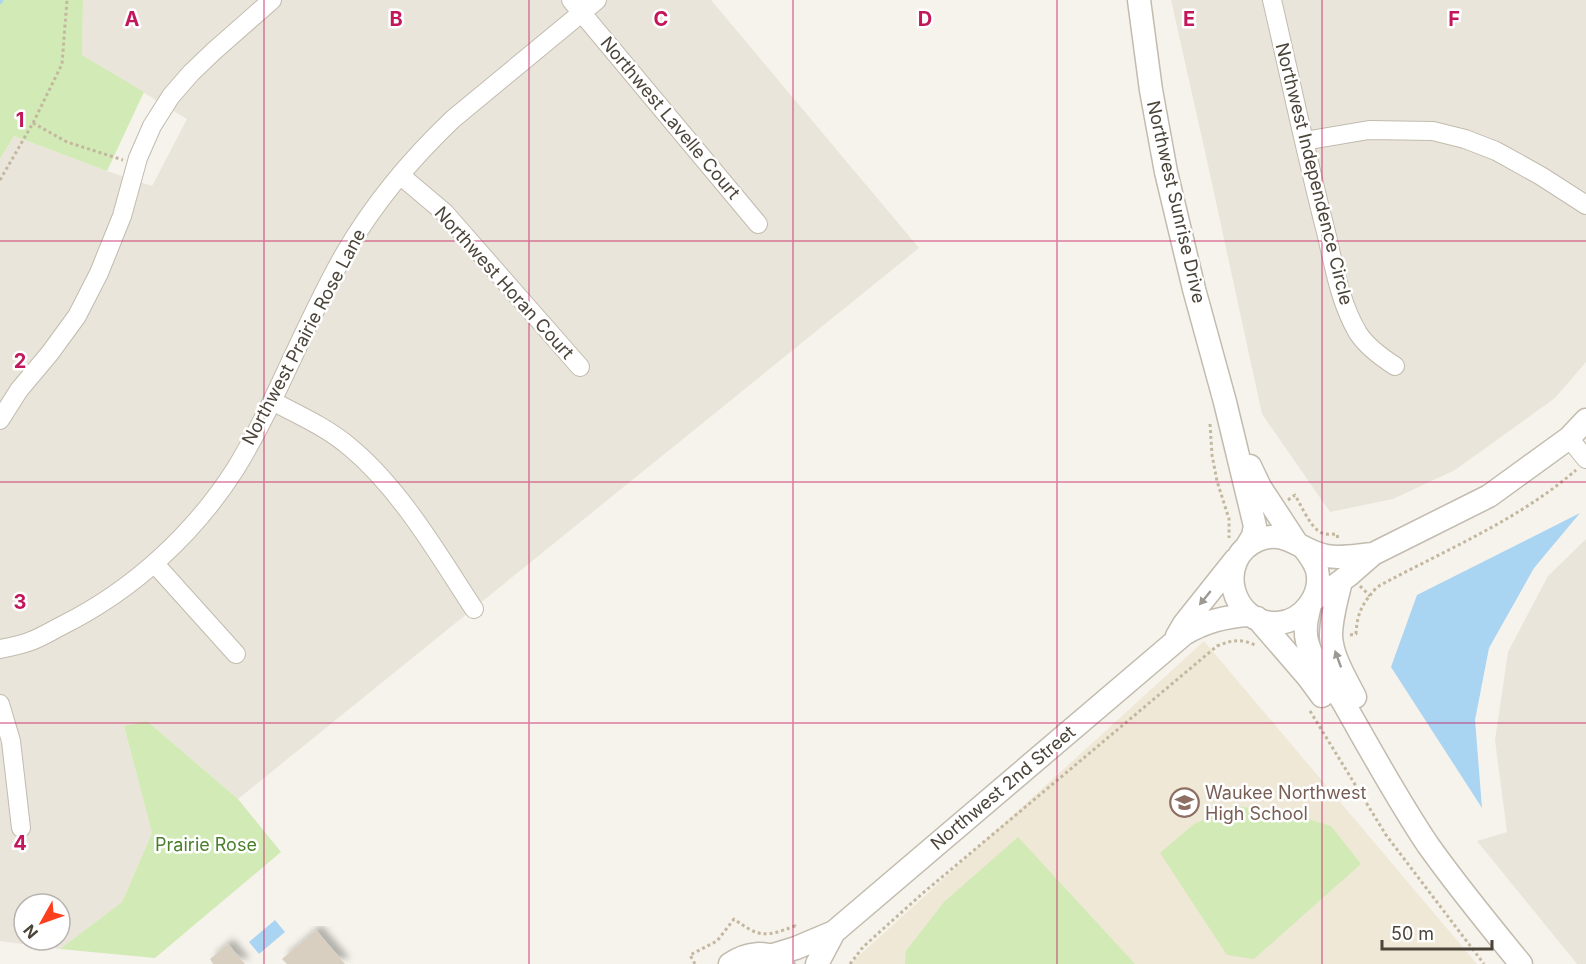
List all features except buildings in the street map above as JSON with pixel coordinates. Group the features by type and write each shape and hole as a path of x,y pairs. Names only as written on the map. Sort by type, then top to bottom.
{"street":[{"path":"0,420 81,307 99,273 122,216 136,165 152,126 171,96 214,51 272,0"},
{"name":"Northwest Prairie Rose Lane","path":"0,649 32,641 87,613 155,564 200,516 235,468 272,401 344,254 373,208 433,138 453,119 576,6 597,0"},
{"name":"Northwest Sunrise Drive","path":"1139,0 1151,90 1166,172 1255,526 1253,536 1244,549"},
{"name":"Northwest Independence Circle","path":"1272,0 1338,283 1358,334 1372,350 1395,366"},
{"name":"Northwest Lavelle Court","path":"576,6 758,224"},
{"path":"1304,141 1369,130 1433,131 1465,139 1496,151 1586,205"},
{"name":"Northwest Horan Court","path":"400,175 445,213 580,367"},
{"path":"272,401 314,423 351,448 387,484 418,523 474,609"},
{"name":"Northwest Sunrise Drive","path":"1225,402 1260,487 1299,544"},
{"path":"1254,616 1264,621 1278,623 1292,619 1373,554 1489,496 1569,438 1586,420"},
{"path":"1569,438 1583,463"},
{"path":"1373,554 1329,557 1316,554 1281,537 1269,537 1258,540 1244,549 1234,565 1232,579 1234,592 1240,605 1254,616 1308,677 1368,764 1393,790"},
{"path":"1299,544 1312,558 1317,571 1317,586 1311,602 1306,631 1307,642 1318,665 1340,697 1393,790 1429,845 1479,913 1521,964"},
{"name":"Northwest 2nd Street","path":"1171,645 1184,624 1244,549"},
{"path":"155,564 236,654"},
{"path":"1341,580 1331,638 1342,672 1388,762 1393,790"},
{"name":"Northwest 2nd Street","path":"730,964 752,954 765,954 777,960 796,948 834,932 1171,645 1198,626 1233,616 1254,616"},
{"path":"0,704 11,741 21,828"},
{"name":"Northwest 2nd Street","path":"817,964 834,932"}],"path":[{"path":"0,180 33,123 62,64 67,0"},
{"path":"33,123 67,142 136,165"},
{"path":"1356,634 1356,619 1363,604 1377,587 1511,516 1566,478 1583,463"},
{"path":"1295,495 1311,523 1319,532 1326,535 1337,534"},
{"path":"850,964 862,947 923,893 1217,646 1228,641 1245,640 1262,650"},
{"path":"1309,709 1386,835 1484,964"},
{"path":"695,964 690,955 717,941 734,919 760,934 775,933 795,926"}],"shaded area":[{"name":"Prairie Rose","path":"83,0 711,0 919,248 238,799 147,721 124,726 152,833 122,902 72,940 72,892 12,892 12,943 0,941 0,159 14,136 152,186 187,119 82,55"},
{"path":"1171,0 1586,0 1586,362 1555,398 1455,470 1393,499 1330,512 1262,414"},
{"path":"1586,539 1586,964 1577,964 1477,841 1507,832 1495,740 1508,652 1548,576"},
{"name":"Waukee Northwest High School","path":"1204,641 1477,964 850,964"}],"green space":[{"path":"0,0 83,0 82,55 144,92 107,171 14,136 0,159"},
{"name":"Prairie Rose","path":"147,721 238,799 281,852 155,958 72,950 72,940 122,902 152,833 124,726"},
{"path":"1234,806 1285,812 1331,826 1361,864 1254,959 1227,955 1160,853 1194,824"},
{"path":"1018,837 1135,964 905,964 906,951 944,902"}],"water":[{"path":"1580,513 1534,568 1489,648 1475,720 1482,808 1391,667 1417,595"},
{"path":"275,920 285,932 259,954 249,942"}],"place":[{"name":"Waukee Northwest High School","path":"1184,803"}]}
